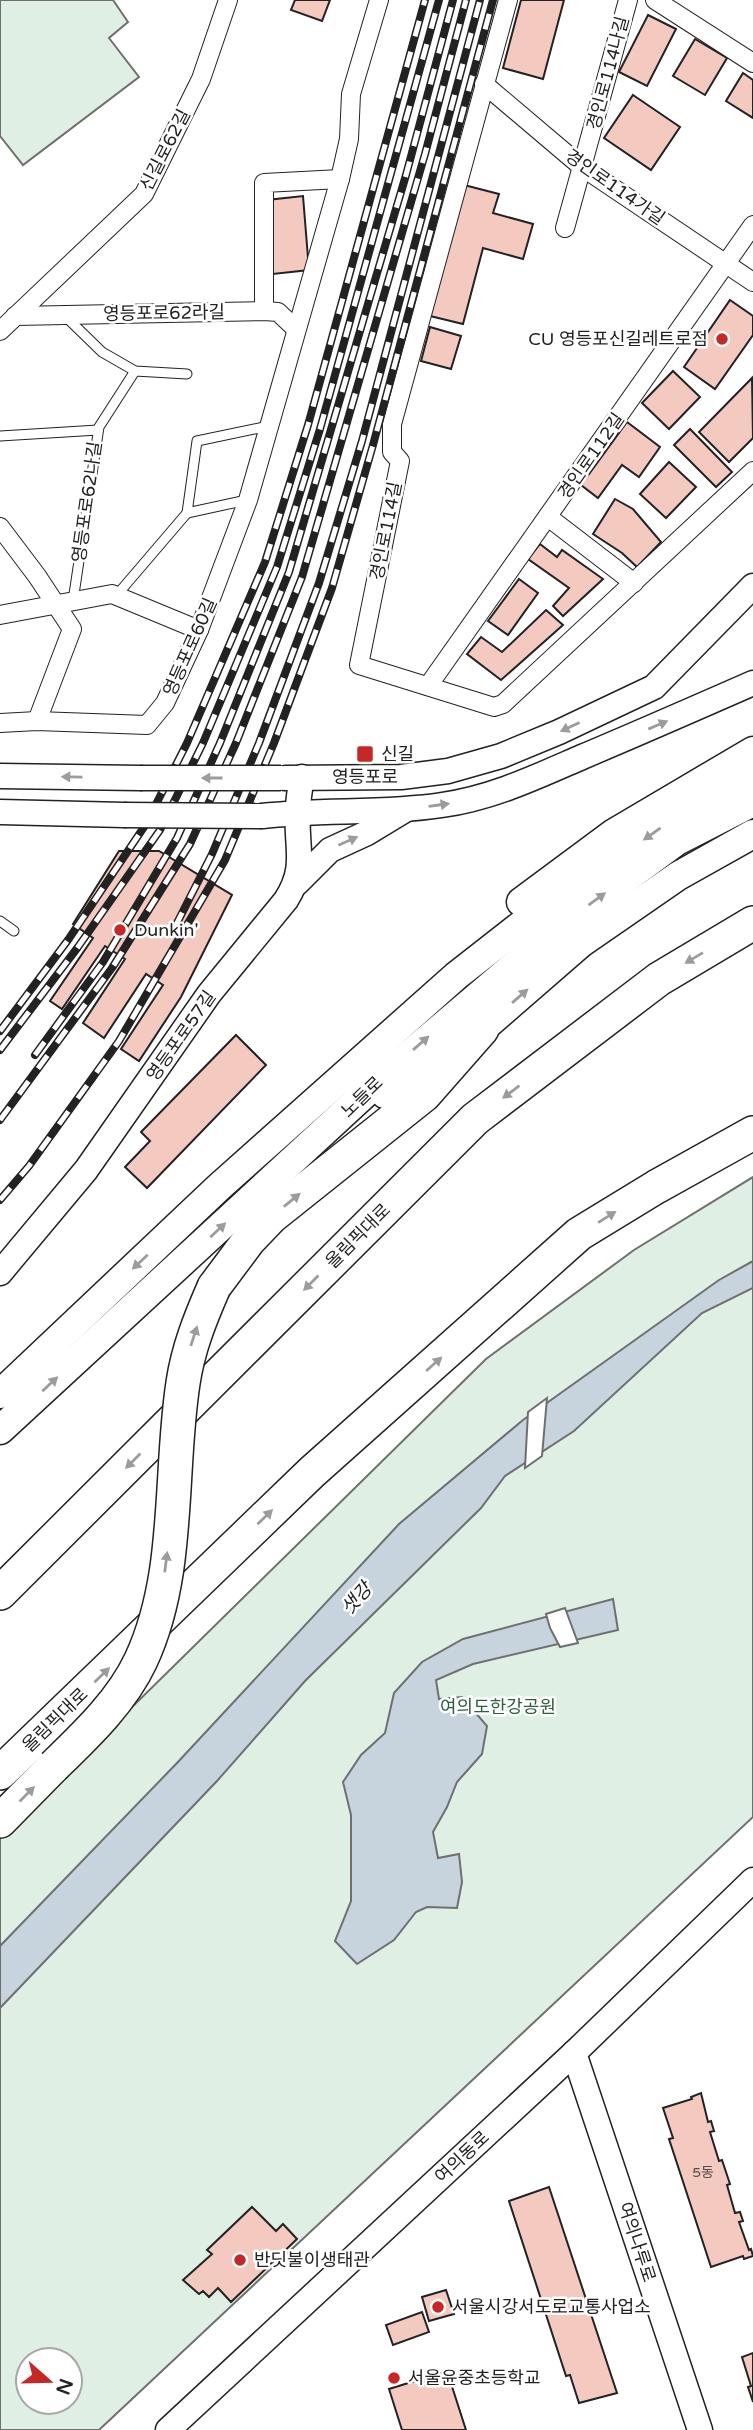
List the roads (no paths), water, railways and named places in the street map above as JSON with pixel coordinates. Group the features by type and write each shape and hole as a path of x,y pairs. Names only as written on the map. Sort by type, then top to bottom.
{"highway":[{"name":"올림픽대로","path":"0,1592 475,1119 659,979 753,923"},
{"path":"0,1821 83,1739 114,1703 141,1660 161,1600 176,1474 183,1383 193,1336 214,1287 249,1240 271,1217 424,1095 482,1029"},
{"name":"올림픽대로","path":"0,1773 312,1472 579,1234 753,1133"}],"main road":[{"name":"영등포로","path":"0,776 401,778 448,771 500,756 559,732 654,687 753,586"},
{"name":"영등포로","path":"0,812 262,816 443,805 487,796 535,779 753,683"},
{"path":"572,761 654,687"},
{"path":"219,1187 384,1019 514,908 614,833 753,751"},
{"name":"노들로","path":"0,1394 219,1187 456,976 534,915 679,815 753,775"},
{"path":"291,778 300,855 297,883"},
{"name":"노들로","path":"0,1430 384,1076 556,930 677,841 753,802"},
{"name":"영등포로57길","path":"0,1273 86,1170 209,995 297,883 330,850 367,833 407,809"},
{"path":"324,1134 482,1029 581,943 678,876 753,834"},
{"path":"0,1377 29,1366"},
{"name":"여의동로","path":"168,2430 574,2053 753,1880"},
{"name":"여의나루로","path":"574,2053 700,2430"}],"street":[{"name":"신길로62길","path":"0,331 144,194 201,79 228,0"},
{"name":"영등포로60길","path":"0,723 37,721 147,725 165,704 199,630 248,500 340,179 349,139 351,94 379,0"},
{"name":"경인로114길","path":"508,0 392,424 392,452 400,461 359,665 494,707 503,704 753,471"},
{"name":"경인로114나길","path":"565,228 628,0"},
{"path":"654,0 753,63"},
{"name":"경인로114가길","path":"484,84 582,167 753,282"},
{"path":"264,311 264,183 340,179"},
{"name":"경인로112길","path":"428,686 753,225"},
{"name":"영등포로62라길","path":"15,316 264,311 278,312 296,329"},
{"path":"548,517 634,583"},
{"path":"0,527 37,576 64,603 72,629 37,721"},
{"path":"0,615 112,594 199,630"}],"lane":[{"name":"영등포로62라길","path":"64,315 102,352 135,372 187,374"},
{"name":"영등포로62나길","path":"64,603 98,430 135,372"},
{"path":"116,596 187,513 197,441 269,426"},
{"path":"0,436 98,430"},
{"path":"187,513 248,500"},
{"path":"0,921 15,931"}],"water":[{"name":"샛강","path":"753,1261 753,1288 702,1313 574,1431 505,1476 481,1508 305,1681 217,1781 0,2008 0,1946 177,1763 399,1524 523,1420 719,1280"},
{"path":"613,1599 618,1630 473,1664 436,1680 439,1699 462,1697 487,1726 482,1754 457,1782 433,1832 438,1858 459,1854 462,1882 457,1908 427,1907 416,1912 394,1940 357,1964 335,1941 351,1901 351,1815 343,1782 361,1755 385,1733 394,1693 422,1662 463,1639"}],"railway":[{"path":"0,1031 68,940 146,824 187,743 265,562 308,425 425,0"},
{"path":"0,1050 78,947 160,830 203,743 277,567 320,429 439,0"},
{"path":"35,1055 103,962 177,838 220,743 289,572 406,175 453,0"},
{"path":"0,1120 112,968 190,844 236,743 302,577 425,154 466,0"},
{"path":"175,927 212,854 259,743 319,583 362,441 480,0"},
{"path":"0,1200 29,1166 119,1041 225,860 274,743 332,588 493,0"}],"place":[{"name":"CU 영등포신길레트로점","path":"722,339"},
{"name":"신길","path":"365,754"},
{"name":"Dunkin'","path":"120,930"},
{"name":"반딧불이생태관","path":"240,2260"},
{"name":"서울시강서도로교통사업소","path":"438,2307"},
{"name":"서울윤중초등학교","path":"394,2378"}],"park label":[{"name":"여의도한강공원","path":"498,1707"}]}
